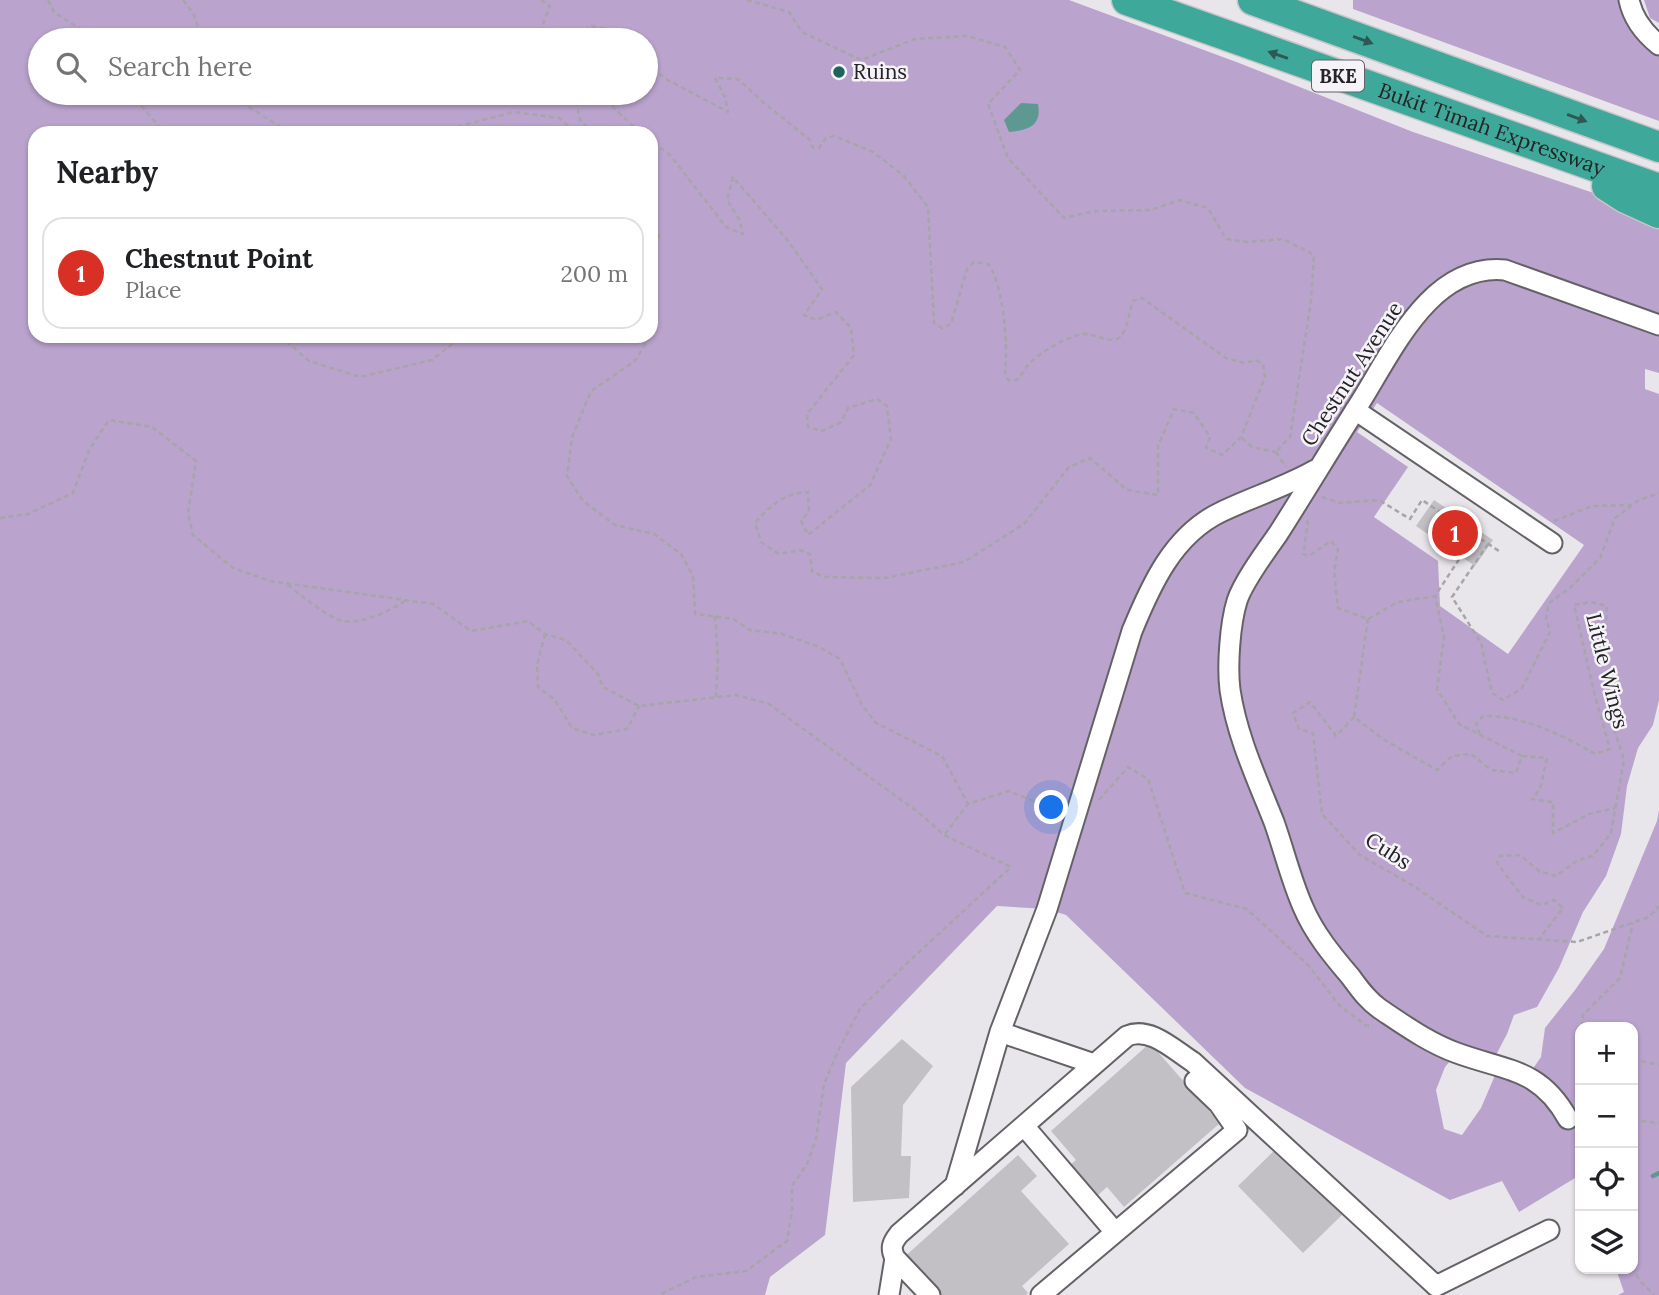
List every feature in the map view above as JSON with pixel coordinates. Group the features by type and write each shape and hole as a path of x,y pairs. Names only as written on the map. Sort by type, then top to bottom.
{"highway":[{"name":"Bukit Timah Expressway","path":"1127,0 1659,189"},
{"name":"Bukit Timah Expressway","path":"1253,0 1659,147"},
{"path":"1550,150 1624,197 1659,213"}],"street":[{"path":"1629,0 1633,15 1643,30 1659,45"},
{"name":"Chestnut Avenue","path":"955,1185 1000,1032 1047,909 1132,631 1149,591 1179,544 1218,513 1295,481 1319,467 1425,304 1445,286 1464,275 1491,269 1518,273 1659,325"},
{"path":"1355,410 1552,543"},
{"path":"1319,467 1238,600 1231,643 1230,687 1238,732 1275,824 1303,908 1323,943 1371,1003 1415,1032 1456,1053 1522,1073 1544,1087 1563,1109 1571,1124"},
{"path":"1000,1032 1094,1064"},
{"path":"930,1295 895,1258 891,1251 892,1242 1094,1064 1135,1032 1146,1033 1193,1062 1435,1290 1549,1230"},
{"path":"1041,1295 1237,1129 1219,1104 1157,1039"},
{"path":"1024,1125 1115,1233"},
{"path":"889,1295 895,1258"}],"path":[{"path":"48,0 54,12 79,28"},
{"path":"183,0 193,13 199,28"},
{"path":"541,0 550,6 541,28"},
{"path":"747,0 789,12 802,32 861,60 915,39 967,36 1005,47 1020,70 988,104 1001,142 1009,158 1064,218 1095,211 1151,210 1179,200 1208,208 1226,239 1247,243 1283,239 1314,256 1311,301 1290,437 1276,452 1252,447 1241,437"},
{"path":"658,73 728,112 725,97 715,78 738,79 810,140 813,148 819,148 826,138 834,136 873,152 904,176 928,207 934,323 942,328 951,324 967,269 974,262 988,264 993,272 1005,321 1004,372 1008,380 1017,380 1041,353 1077,335 1095,335 1111,341 1119,338 1124,331 1133,301 1142,298 1226,358 1244,363 1256,360 1263,364 1265,377 1241,437 1222,455 1206,448 1210,436 1194,413 1174,409 1158,446 1158,495 1127,490 1090,458 1069,467 1024,524 964,562 885,578 822,577 812,571 810,554 800,550 779,554 761,542 755,523 771,504 796,493 808,492 809,511 801,521 808,535 870,485 891,439 887,406 877,399 848,408 841,422 822,431 808,427 807,414 854,355 851,328 836,312 816,320 804,315 822,289 789,242 733,177 727,200 743,234 726,227 670,155 658,146"},
{"path":"140,105 159,126"},
{"path":"246,105 279,126"},
{"path":"577,105 580,120 586,126"},
{"path":"611,105 633,126"},
{"path":"460,126 514,112 559,118 569,126"},
{"path":"288,343 309,360 360,377 432,360 453,343"},
{"path":"646,343 635,361 591,391 572,437 567,476 583,502 615,524 654,534 681,554 693,576 695,614 733,619 750,631 782,635 817,646 840,659 862,705 876,723 942,756 968,804"},
{"path":"0,517 28,514 73,492 89,450 109,420 152,428 196,461 188,513 193,535 233,568 270,581 433,604 471,631 528,621 545,634 566,640 597,674 603,687 639,706 736,695 769,704 918,812 944,835 1011,867 860,1009 824,1084 816,1139 807,1164 792,1185 792,1212 787,1241 746,1271 696,1277 659,1295"},
{"path":"1488,544 1452,597 1481,643 1492,693 1503,700 1522,688 1550,632 1545,618 1549,603 1571,587 1600,558 1615,518 1639,500 1659,493"},
{"path":"1435,596 1398,602 1368,619 1338,608 1334,571 1338,550 1331,541 1309,556 1303,554 1308,523 1301,496 1340,503 1379,500 1409,519 1422,500 1499,551"},
{"path":"1554,521 1592,506 1632,505"},
{"path":"1475,535 1435,596 1444,637 1437,689 1458,724 1522,756 1547,758 1540,789 1532,799 1553,802 1553,833 1589,814 1615,808"},
{"path":"285,583 315,606 342,621 374,617 406,600"},
{"name":"Little Wings","path":"1480,734 1476,724 1483,716 1502,715 1565,737 1595,754 1610,749 1574,605 1591,601 1607,606 1605,650 1616,678 1607,706 1624,760 1611,833 1593,856 1578,860 1556,876 1539,871 1520,855 1500,856 1497,863 1523,897 1541,905 1554,900 1563,908 1539,939"},
{"path":"715,616 718,659 716,698"},
{"path":"1368,619 1354,717 1383,739 1437,770 1452,756 1471,754 1492,770 1516,773 1522,756"},
{"path":"545,634 537,665 538,687 555,700 572,728 594,735 627,729 639,706"},
{"name":"Cubs","path":"1354,717 1336,736 1310,702 1293,713 1298,729 1313,733 1322,814 1360,855 1487,936 1577,942 1649,917 1659,906"},
{"path":"944,835 968,804 1009,791 1078,812 1091,809 1128,767 1148,779 1185,892 1247,909 1309,966 1339,1005 1365,1025 1377,1027"},
{"path":"1582,1022 1583,1014 1620,978 1633,922"},
{"path":"1638,1060 1659,1065"},
{"path":"1638,1120 1659,1124"},
{"path":"1571,1124 1575,1132"},
{"path":"1636,1274 1654,1295"}],"shaded area":[{"path":"0,0 1069,0 1413,132 1659,215 1659,373 1645,369 1645,389 1659,394 1659,700 1653,725 1638,748 1627,786 1621,834 1606,876 1583,912 1559,968 1537,1007 1514,1015 1496,1055 1463,1046 1445,1067 1436,1090 1444,1129 1462,1135 1481,1108 1496,1073 1527,1077 1541,1057 1545,1028 1604,949 1657,821 1659,810 1659,1295 1618,1295 1624,1292 1618,1274 1638,1274 1638,1022 1575,1022 1575,1178 1519,1212 1502,1181 1450,1200 1245,1088 1066,915 1047,909 997,906 846,1063 825,1235 770,1277 765,1295 0,1295","holes":["1377,403 1584,545 1508,654 1440,606 1438,561 1374,517 1408,467 1357,432"]},
{"path":"1353,0 1618,0 1624,17 1634,31 1659,55 1659,121 1353,9"},
{"path":"1644,0 1659,0 1659,23 1650,18"},
{"path":"1021,103 1038,104 1036,122 1028,128 1009,132 1004,120"}],"building":[{"path":"1434,500 1493,540 1475,566 1416,526"},
{"path":"902,1039 933,1066 903,1105 901,1156 911,1156 909,1198 853,1202 851,1087"},
{"path":"1150,1043 1220,1123 1124,1207 1107,1187 1095,1198 1068,1167 1076,1160 1051,1131"},
{"path":"1277,1148 1342,1215 1303,1253 1238,1186"},
{"path":"1018,1155 1037,1176 1021,1191 1069,1244 1022,1286 1028,1293 1026,1295 934,1295 902,1259"}],"waterway":[{"path":"1653,1176 1659,1173"}],"place":[{"name":"Ruins","path":"839,72"},
{"name":"Chestnut Point","path":"1455,533"}]}
